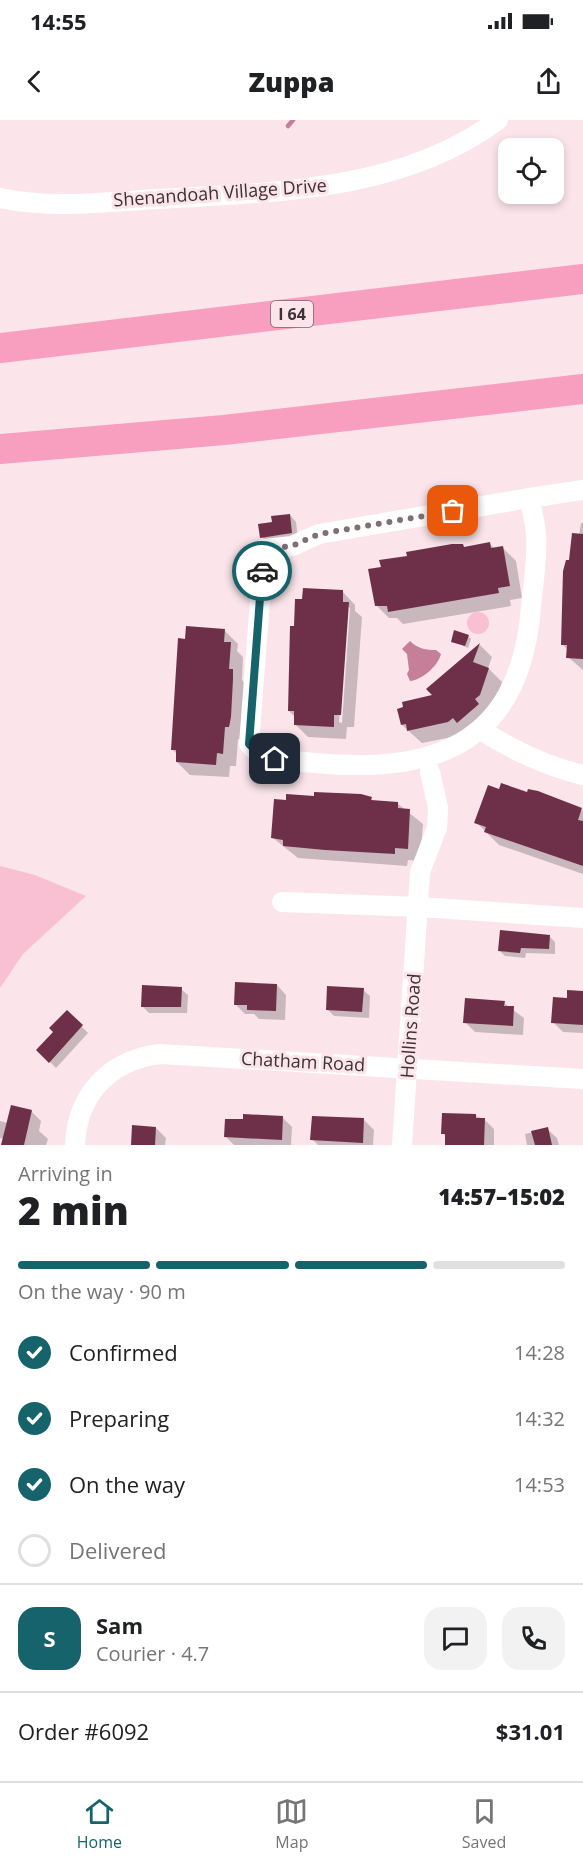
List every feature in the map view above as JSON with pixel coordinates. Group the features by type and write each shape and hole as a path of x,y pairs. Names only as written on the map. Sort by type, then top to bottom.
{"highway":[{"name":"I 64","path":"0,348 583,279"},
{"path":"0,449 224,430 583,389"}],"street":[{"name":"Shenandoah Village Drive","path":"0,198 45,203 86,203 316,188 381,175 411,165 468,140 498,120"},
{"path":"530,498 536,535 529,631 513,684 481,730 433,756 382,765 289,761 262,757 249,744 264,549 292,546 319,534 530,498 583,490"},
{"path":"481,730 513,751 583,775"},
{"name":"Hollins Road","path":"402,1145 420,906 420,872 437,828 438,808 430,772"},
{"path":"282,902 420,906 583,918"},
{"name":"Chatham Road","path":"75,1145 80,1112 88,1096 113,1070 143,1057 160,1054 583,1079"}],"shaded area":[{"path":"474,612 482,612 489,619 489,627 482,634 474,634 467,627 467,619"},
{"path":"410,641 419,647 436,650 441,654 429,672 410,681 407,674 409,670 407,654 402,649"},
{"path":"0,866 35,875 86,896 23,954 0,988"}],"building":[{"path":"290,514 292,533 260,538 258,524 272,522 271,516"},
{"path":"572,533 583,534 583,659 566,658 567,645 561,645 563,571 566,560 569,560"},
{"path":"490,542 491,548 503,546 510,586 498,588 499,593 388,612 387,606 375,606 368,569 381,567 379,560 407,556 406,552 452,544 463,544 464,547"},
{"path":"303,588 343,590 343,602 349,602 341,715 334,715 334,727 294,725 294,711 288,711 290,626 294,626 295,599 302,599"},
{"path":"186,626 225,629 224,642 231,642 229,669 233,669 233,679 231,717 229,727 225,727 223,754 217,753 216,765 176,762 176,750 171,750 178,638 185,639"},
{"path":"454,630 469,635 465,646 451,642"},
{"path":"480,643 473,662 489,668 480,695 475,699 479,704 457,723 453,718 448,722 407,731 406,724 401,725 397,709 403,707 402,702 432,695 426,689"},
{"path":"501,783 527,792 528,789 538,791 582,808 578,820 583,821 583,866 484,832 486,827 474,823 488,785 499,789"},
{"path":"314,792 361,794 372,797 371,800 398,802 398,808 410,809 408,849 395,848 395,854 325,850 283,846 283,840 271,838 274,799 286,800 286,794 314,796"},
{"path":"500,930 550,935 549,949 521,948 520,953 498,951"},
{"path":"235,982 277,984 276,1011 247,1010 247,1005 234,1005"},
{"path":"142,985 182,987 181,1007 141,1007"},
{"path":"327,986 364,988 362,1012 326,1010"},
{"path":"567,990 583,991 583,1025 551,1023 553,997 567,998"},
{"path":"465,998 505,1001 504,1006 514,1006 513,1026 463,1023"},
{"path":"67,1010 83,1025 49,1063 36,1050 53,1032 49,1028"},
{"path":"11,1105 32,1110 24,1145 1,1145"},
{"path":"442,1113 476,1114 476,1118 485,1118 484,1145 445,1145 445,1134 441,1134"},
{"path":"243,1114 283,1116 282,1140 224,1137 225,1119 243,1119"},
{"path":"312,1116 364,1118 363,1143 310,1140"},
{"path":"132,1125 156,1127 155,1145 131,1145"},
{"path":"548,1127 552,1145 535,1145 531,1131"}],"waterway":[{"path":"288,126 293,120"}],"way so far":[{"path":"262,571 264,549 292,546 319,534 453,511"}],"route":[{"path":"262,571 249,744 262,757 275,759"}]}
